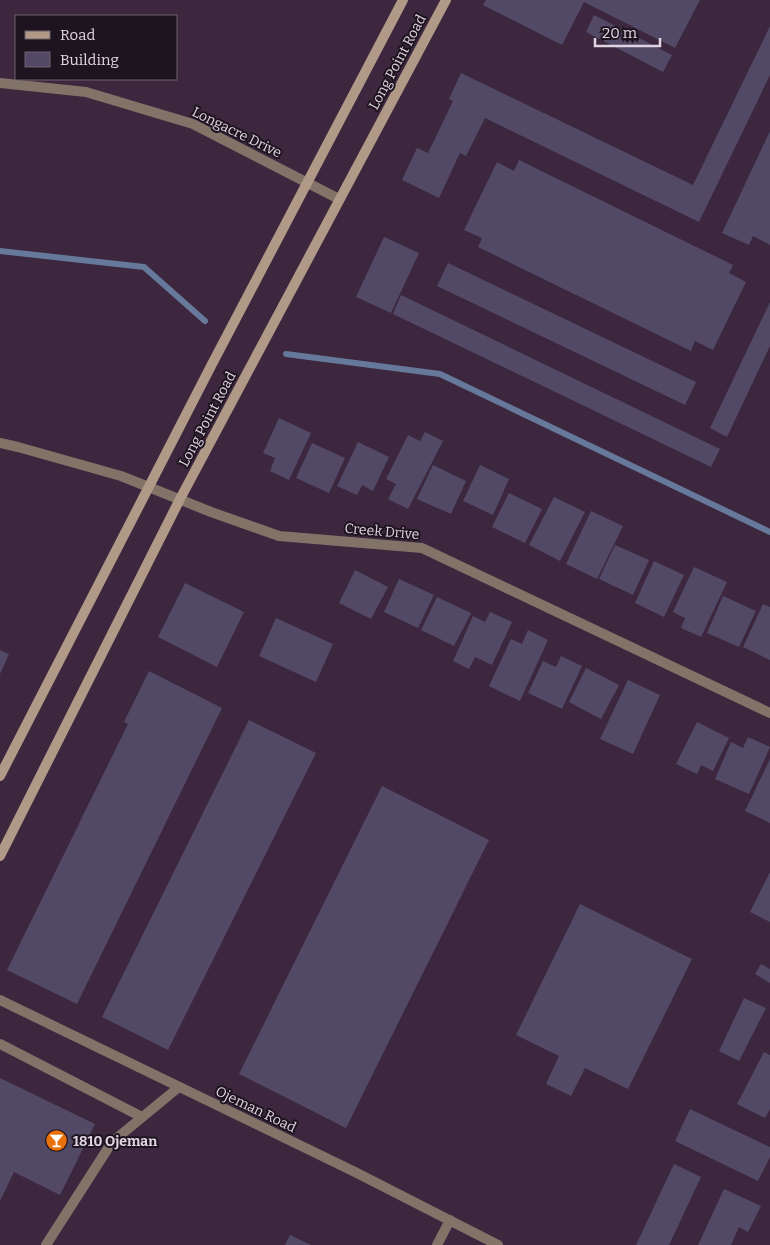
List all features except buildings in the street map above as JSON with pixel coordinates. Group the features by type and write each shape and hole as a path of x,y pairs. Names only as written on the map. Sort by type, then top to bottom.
{"main road":[{"name":"Long Point Road","path":"0,776 148,487 402,0"},
{"name":"Long Point Road","path":"0,856 180,499 446,0"}],"street":[{"name":"Longacre Drive","path":"0,84 86,92 193,124 339,199"},
{"name":"Creek Drive","path":"0,443 121,476 279,536 422,548 770,713"},
{"name":"Ojeman Road","path":"0,1000 346,1168 498,1245"},
{"path":"0,1044 142,1117"},
{"path":"46,1245 112,1142 179,1087"},
{"path":"437,1245 450,1220"}],"waterway":[{"path":"0,251 144,267 205,321"},
{"path":"286,354 440,374 770,532"}],"place":[{"name":"1810 Ojeman","path":"57,1141"}]}
